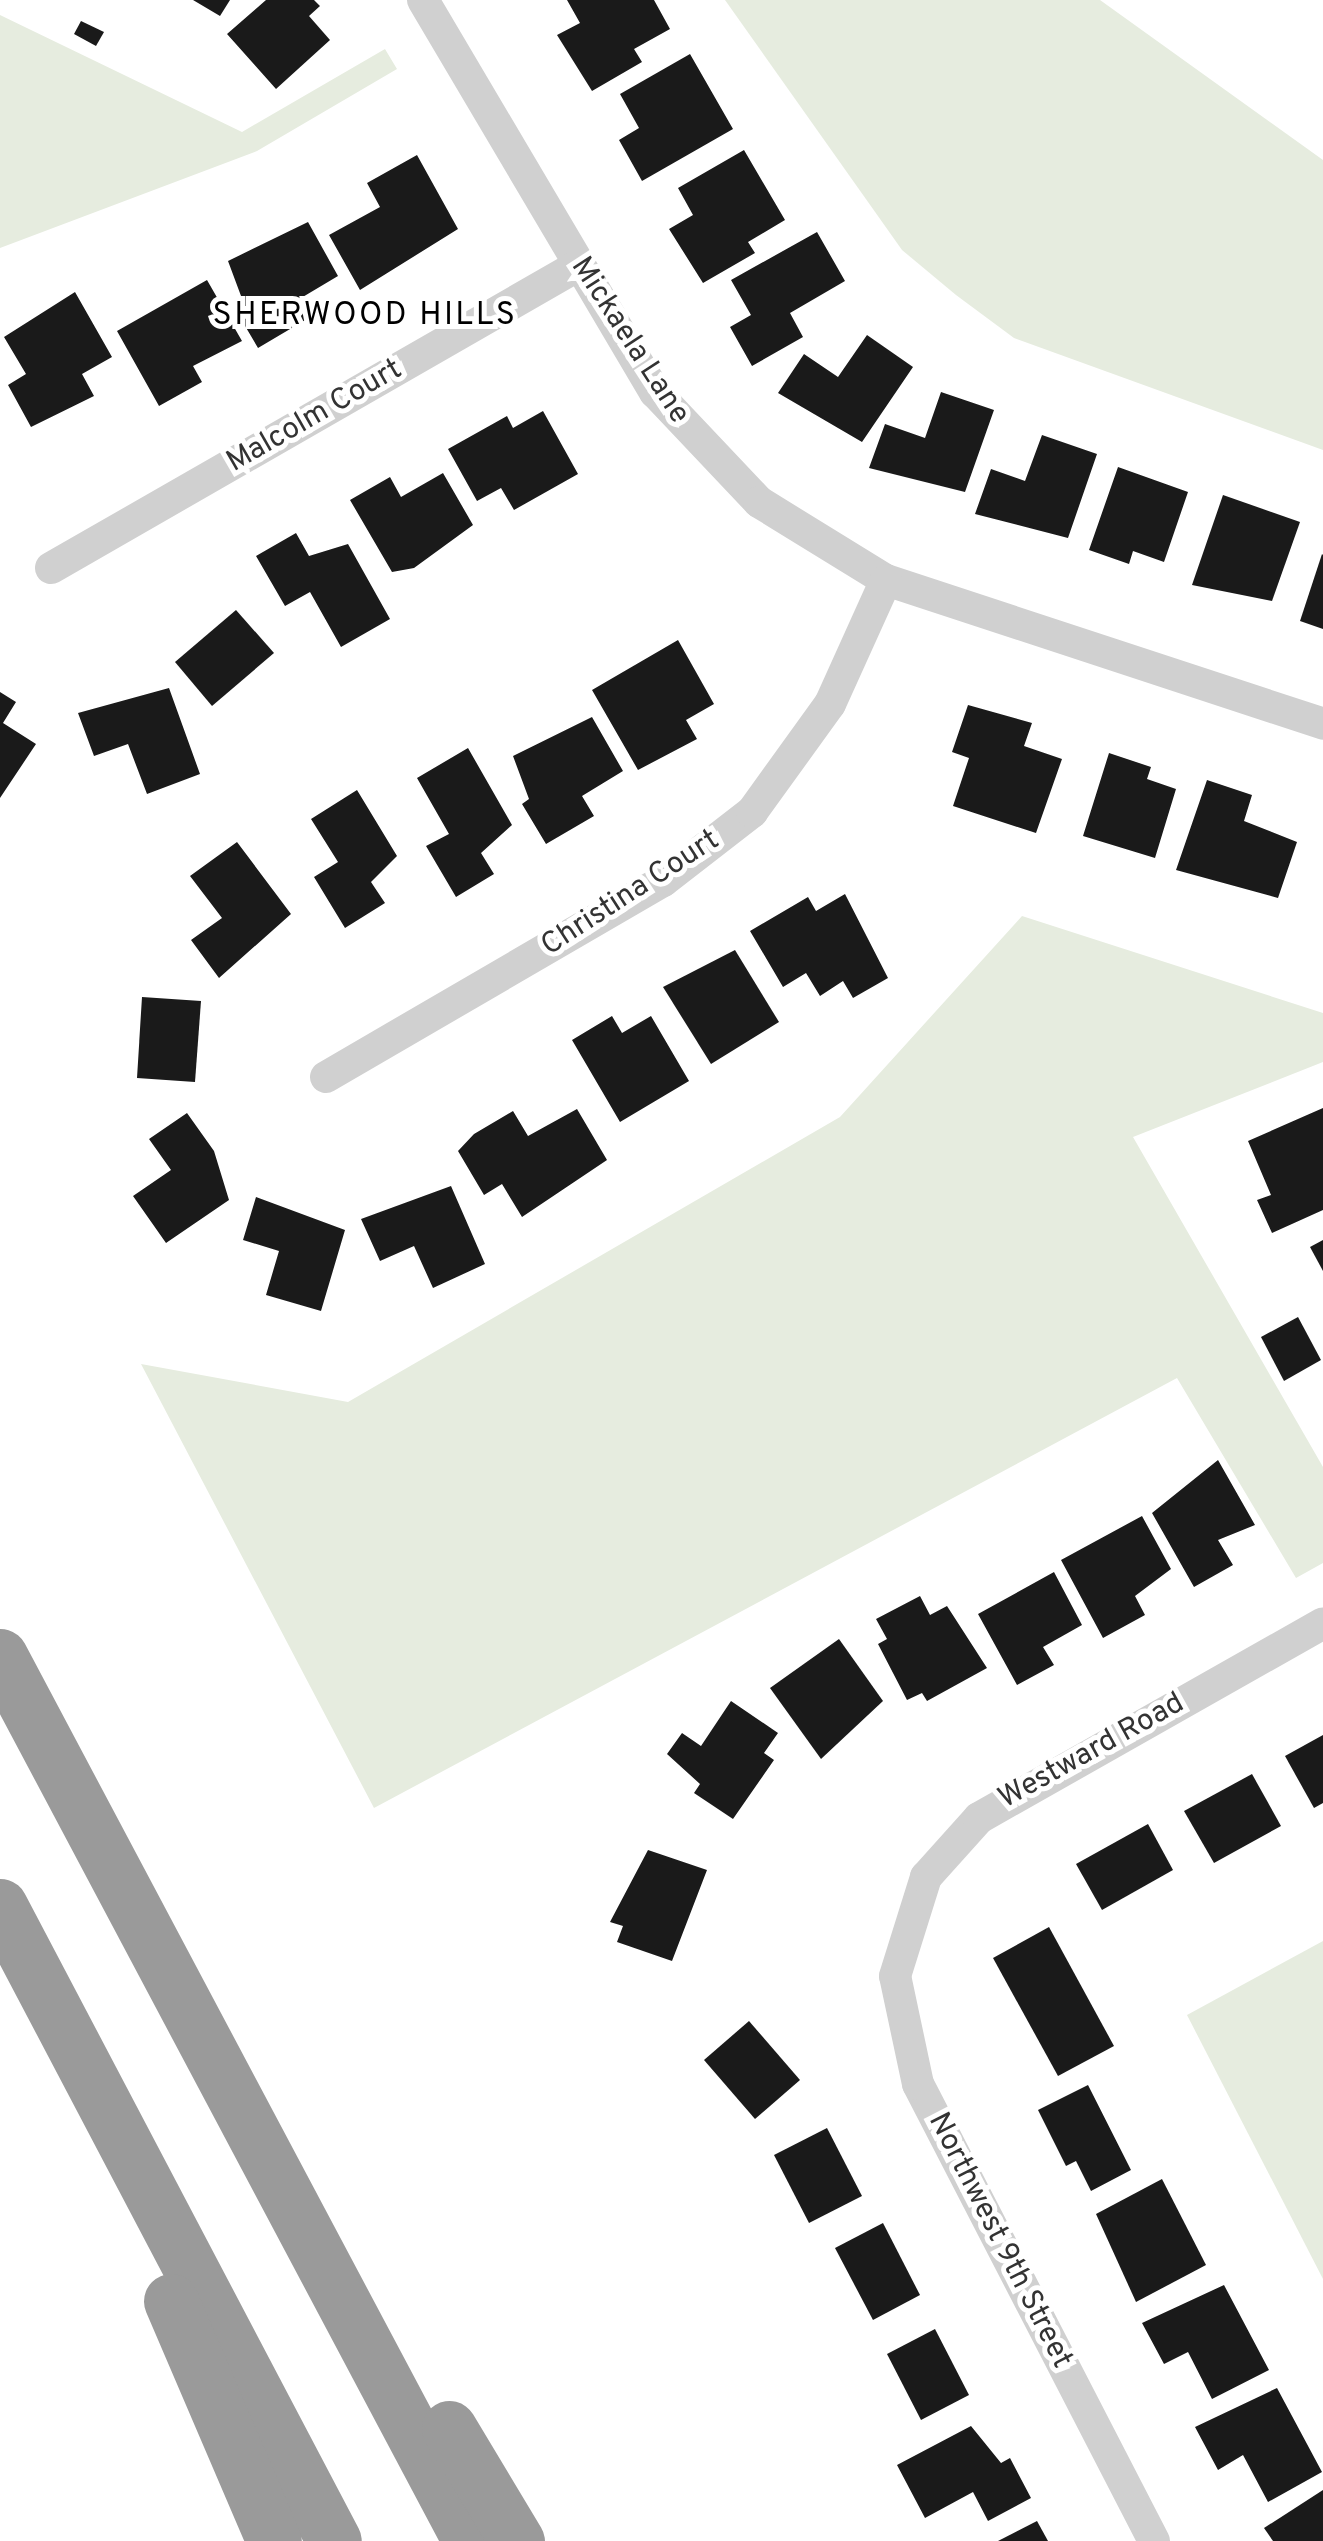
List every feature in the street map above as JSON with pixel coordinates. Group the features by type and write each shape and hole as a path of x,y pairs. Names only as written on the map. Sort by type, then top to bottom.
{"highway":[{"path":"0,1656 470,2541"},
{"path":"104,1855 517,2541"},
{"path":"4,1914 274,2541"},
{"path":"4,1914 334,2541"}],"street":[{"name":"Mickaela Lane","path":"423,0 655,392 703,451 819,545 886,580 1323,724"},
{"name":"Malcolm Court","path":"51,568 579,265"},
{"name":"Christina Court","path":"326,1077 663,881 752,812 830,704 886,580"},
{"name":"Westward Road","path":"905,1927 942,1855 1002,1800 1323,1623"},
{"name":"Northwest 9th Street","path":"905,1927 895,1976 918,2084 1154,2541"}],"shaded area":[{"path":"725,0 1100,0 1323,160 1323,450 1014,338 956,295 902,250"},
{"path":"0,15 242,132 385,49 397,69 257,151 0,248"},
{"path":"1022,916 1323,1013 1323,1062 1133,1137 1323,1467 1323,1563 1296,1578 1177,1378 374,1808 141,1364 348,1402 840,1117"},
{"path":"1323,1941 1323,2279 1187,2015"}],"building":[{"path":"193,0 230,0 220,16"},
{"path":"266,0 314,0 320,6 309,16 330,40 276,89 227,34"},
{"path":"567,0 654,0 670,29 634,49 642,62 592,91 557,35 580,23"},
{"path":"81,21 104,32 96,46 74,34"},
{"path":"690,54 733,129 642,181 619,140 639,128 620,94"},
{"path":"744,150 785,220 748,242 755,253 703,283 669,229 693,215 678,188"},
{"path":"417,155 458,229 360,290 329,235 380,207 367,183"},
{"path":"308,222 338,276 296,301 307,319 258,348 235,309 244,304 228,261"},
{"path":"817,232 845,281 790,313 803,337 752,366 730,327 751,315 731,280"},
{"path":"207,280 242,341 193,366 202,382 159,406 117,331"},
{"path":"75,292 112,357 82,374 94,396 31,427 8,385 26,374 4,337"},
{"path":"867,335 913,367 862,442 778,393 804,354 838,377"},
{"path":"941,392 994,410 965,492 869,468 885,424 925,438"},
{"path":"543,411 578,474 514,510 501,488 477,501 448,449 507,416 513,428"},
{"path":"1042,435 1097,454 1068,538 975,514 991,469 1025,481"},
{"path":"1118,467 1188,492 1164,562 1133,551 1129,564 1089,550"},
{"path":"443,473 473,525 414,568 392,572 350,500 390,477 401,497"},
{"path":"1223,495 1300,522 1272,601 1192,585"},
{"path":"296,533 309,556 348,544 390,619 341,647 310,592 285,606 256,556"},
{"path":"1323,555 1323,629 1300,621"},
{"path":"236,610 274,653 212,706 175,662"},
{"path":"678,640 714,704 686,720 697,739 638,770 592,690"},
{"path":"169,688 200,774 147,794 128,744 94,756 78,713"},
{"path":"0,692 16,702 3,723 36,744 0,798"},
{"path":"968,705 1032,723 1024,746 1062,759 1036,833 953,806 969,758 952,752"},
{"path":"592,717 623,771 582,796 594,816 546,844 522,804 529,799 513,756"},
{"path":"468,748 512,825 481,853 494,874 456,897 426,846 449,834 417,778"},
{"path":"1109,753 1151,767 1147,779 1176,789 1155,858 1083,836"},
{"path":"1207,780 1252,795 1244,821 1297,842 1278,898 1176,870"},
{"path":"357,790 397,856 371,882 385,903 345,928 314,877 338,862 311,819"},
{"path":"237,842 291,914 219,978 191,940 222,918 190,876"},
{"path":"845,894 888,978 853,998 843,981 820,996 806,973 783,987 750,931 808,897 816,911"},
{"path":"735,950 779,1022 711,1064 663,987"},
{"path":"142,997 201,1001 195,1082 137,1078"},
{"path":"612,1016 622,1033 651,1016 689,1081 620,1122 572,1040"},
{"path":"1323,1108 1323,1210 1272,1233 1257,1200 1271,1195 1248,1141"},
{"path":"577,1109 607,1160 522,1217 502,1184 484,1195 458,1151 474,1134 513,1111 528,1136"},
{"path":"187,1113 214,1151 229,1200 166,1243 133,1196 171,1170 149,1139"},
{"path":"451,1186 485,1264 433,1288 414,1246 380,1261 361,1219"},
{"path":"256,1197 345,1230 321,1311 266,1295 279,1251 243,1240"},
{"path":"1323,1240 1323,1271 1310,1247"},
{"path":"1298,1317 1321,1360 1284,1381 1261,1337"},
{"path":"1218,1460 1255,1525 1218,1540 1233,1565 1194,1587 1152,1513"},
{"path":"1142,1516 1171,1569 1135,1596 1145,1615 1103,1638 1061,1560"},
{"path":"1054,1572 1082,1625 1043,1647 1054,1665 1017,1685 978,1614"},
{"path":"920,1596 930,1615 947,1606 987,1668 927,1701 922,1693 907,1700 878,1644 887,1639 876,1619"},
{"path":"839,1639 883,1701 821,1759 770,1688"},
{"path":"731,1701 778,1733 764,1753 774,1760 733,1819 694,1793 700,1784 667,1754 682,1733 701,1746"},
{"path":"1323,1735 1323,1803 1314,1808 1285,1756"},
{"path":"1252,1774 1281,1826 1214,1863 1184,1811"},
{"path":"1148,1824 1173,1870 1102,1910 1076,1864"},
{"path":"648,1850 707,1870 672,1961 617,1942 623,1926 610,1922"},
{"path":"1049,1927 1114,2046 1058,2076 993,1958"},
{"path":"749,2021 800,2080 755,2119 704,2060"},
{"path":"1088,2085 1131,2170 1091,2191 1076,2161 1066,2166 1038,2110"},
{"path":"827,2128 862,2196 809,2223 774,2155"},
{"path":"1162,2179 1206,2265 1136,2302 1096,2214"},
{"path":"883,2223 920,2295 873,2320 835,2248"},
{"path":"1224,2285 1269,2370 1212,2399 1188,2352 1164,2364 1142,2323"},
{"path":"935,2329 969,2395 921,2420 887,2354"},
{"path":"1277,2388 1322,2472 1268,2502 1243,2455 1218,2470 1195,2427"},
{"path":"971,2426 1001,2463 1010,2458 1031,2498 988,2521 973,2492 925,2518 897,2465"},
{"path":"1323,2490 1323,2541 1273,2541 1264,2528"},
{"path":"1037,2521 1048,2541 998,2541"}],"district":[{"name":"SHERWOOD HILLS","path":"365,316"}]}
